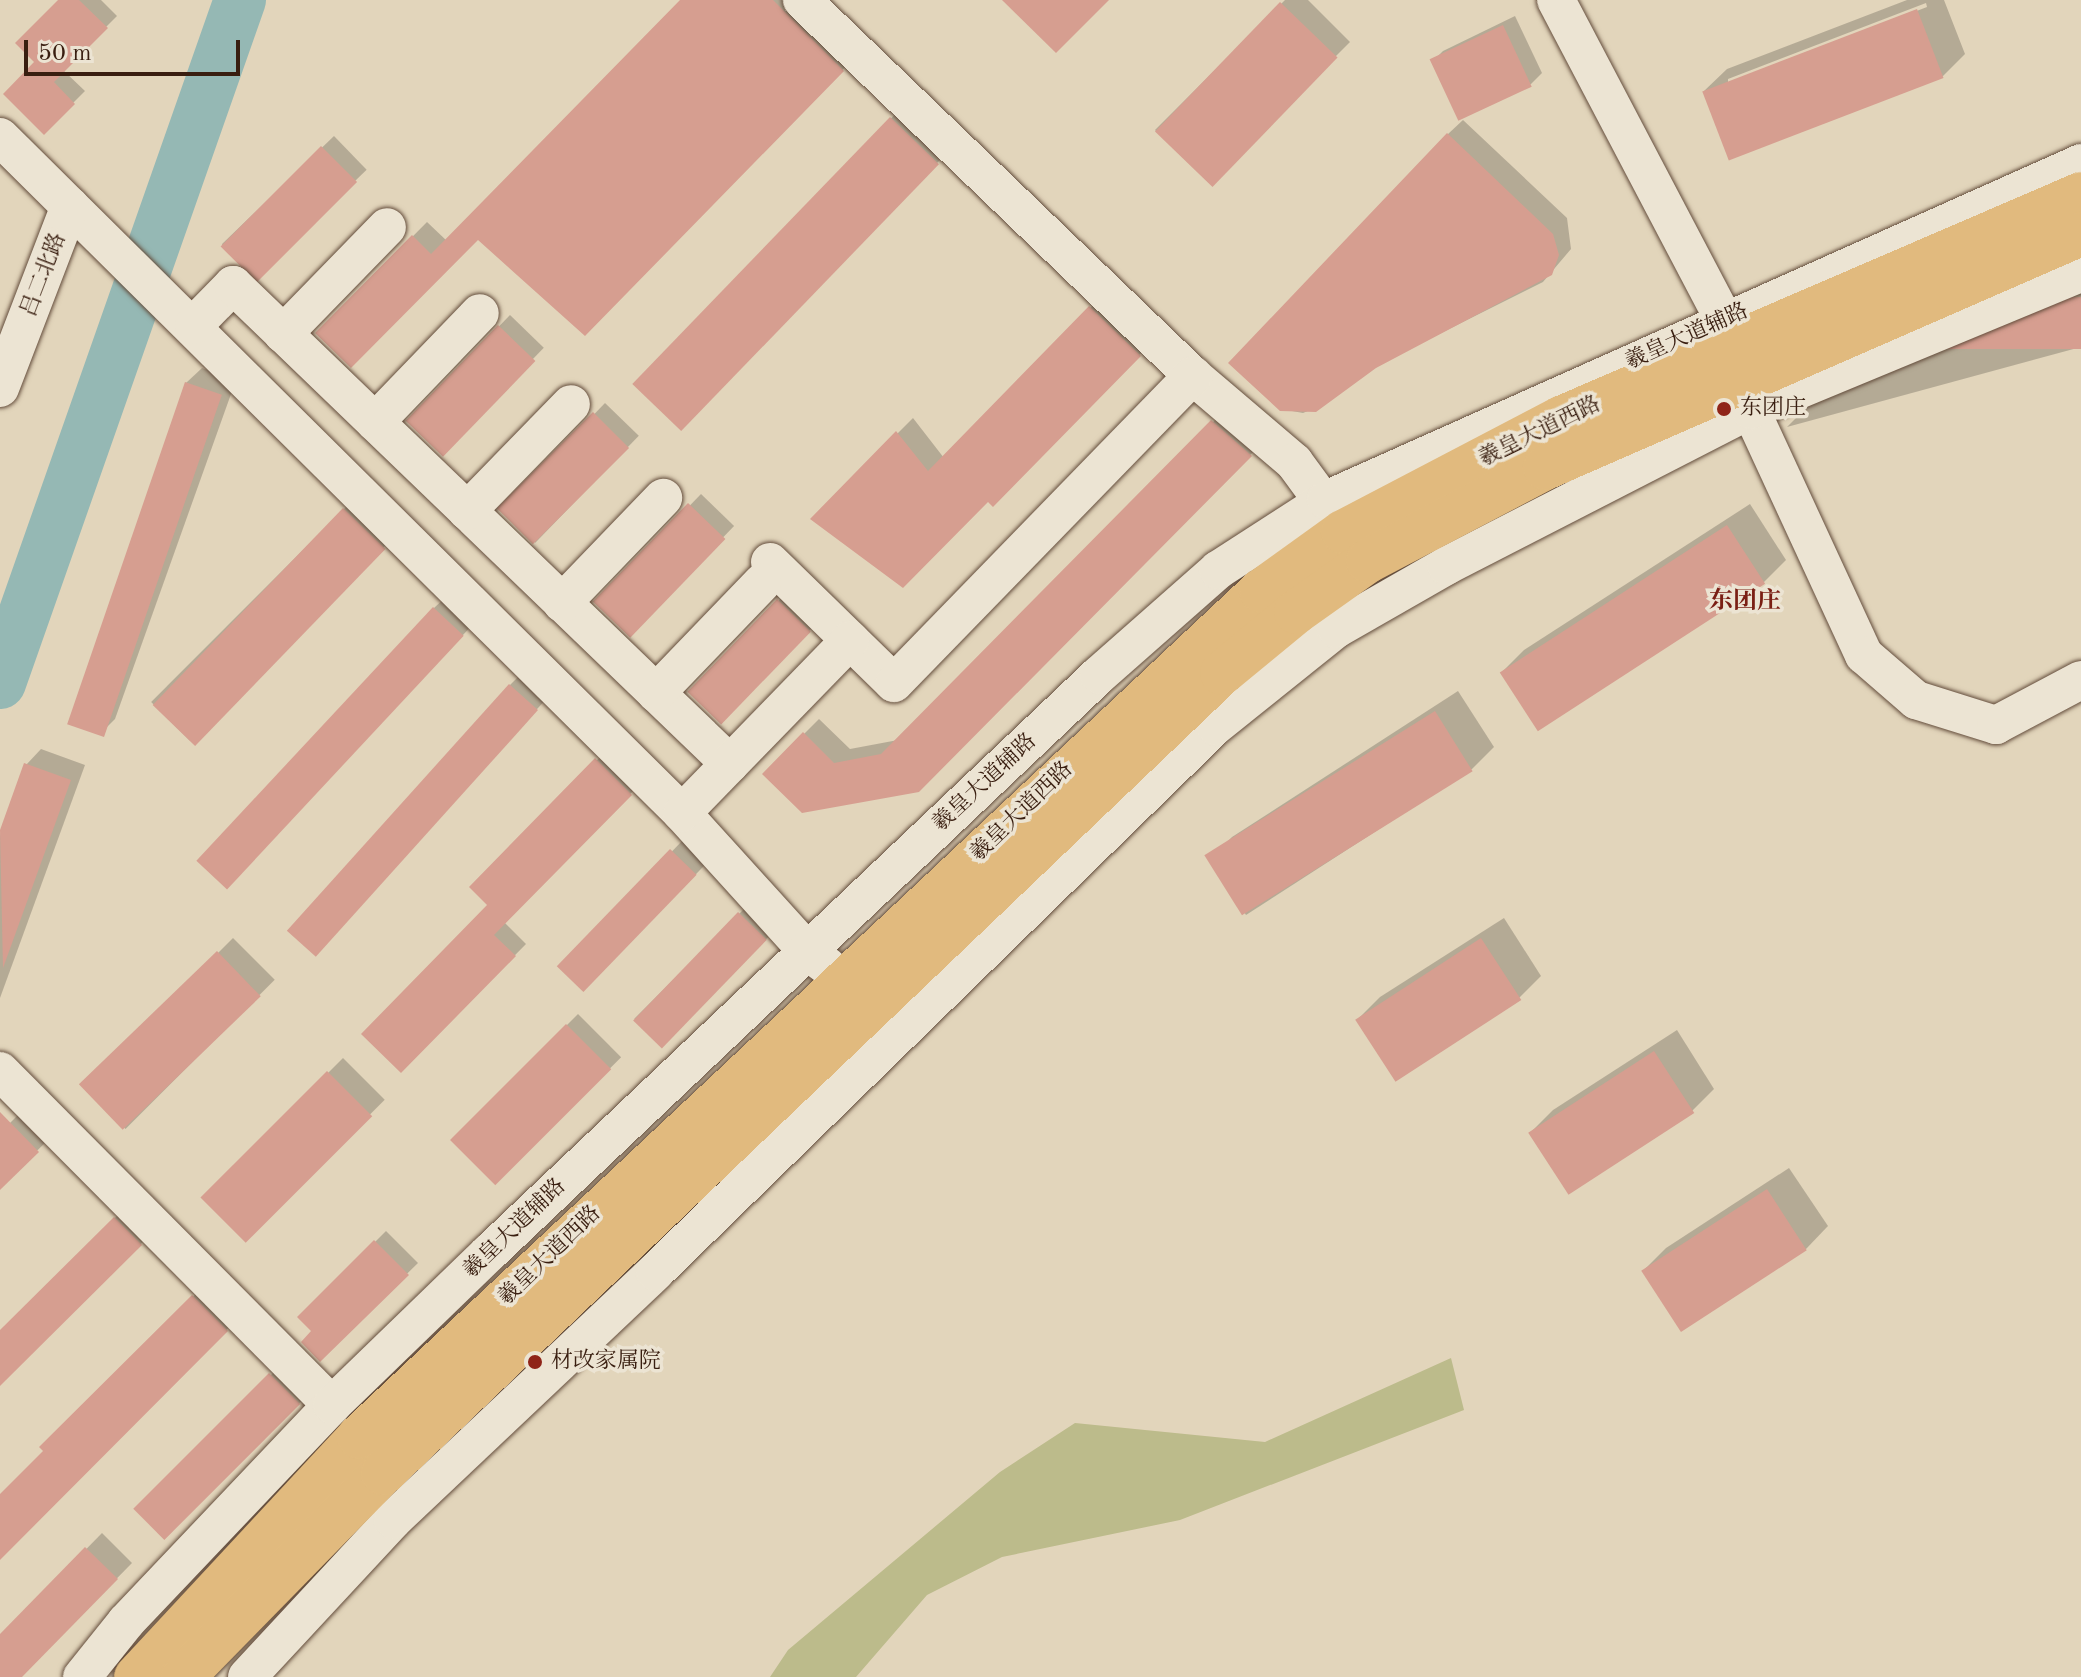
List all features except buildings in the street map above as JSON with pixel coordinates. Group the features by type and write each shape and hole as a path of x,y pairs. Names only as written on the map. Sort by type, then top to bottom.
{"main road":[{"name":"羲皇大道西路","path":"136,1677 359,1437 1222,673 1308,604 1368,561 1738,364 2081,194"},
{"name":"羲皇大道西路","path":"183,1677 862,992 1187,655 1261,591 1334,516 1561,418 1738,364 2081,234"}],"street":[{"path":"802,0 1193,376 1294,462 1334,516"},
{"path":"1556,0 1738,364 1864,655 1916,700 1996,725 2081,680"},
{"path":"0,137 181,312 682,813 807,951 862,992"},
{"name":"羲皇大道辅路","path":"247,1677 393,1520 655,1272 1215,726 1336,629 1446,566 1738,364 2081,163"},
{"name":"吕二北路","path":"0,388 79,215"},
{"path":"283,334 387,227"},
{"name":"羲皇大道辅路","path":"1738,364 2081,273"},
{"path":"181,312 233,285 730,764"},
{"path":"375,422 480,313"},
{"path":"656,693 766,573 850,640 894,683 1193,376"},
{"path":"467,511 571,404"},
{"path":"562,603 663,498"},
{"name":"羲皇大道辅路","path":"82,1677 126,1622 332,1405 807,951 1218,570 1334,516"},
{"path":"682,813 850,640"},
{"path":"0,1071 332,1405"}],"shaded area":[{"path":"1451,1358 1464,1410 1180,1520 1002,1557 927,1595 856,1677 770,1677 788,1650 1000,1472 1075,1423 1265,1442"}],"waterway":[{"path":"0,683 240,0"}],"place":[{"name":"东团庄","path":"1724,409"},
{"name":"材改家属院","path":"535,1362"}],"district":[{"name":"东团庄","path":"1745,603"}]}
